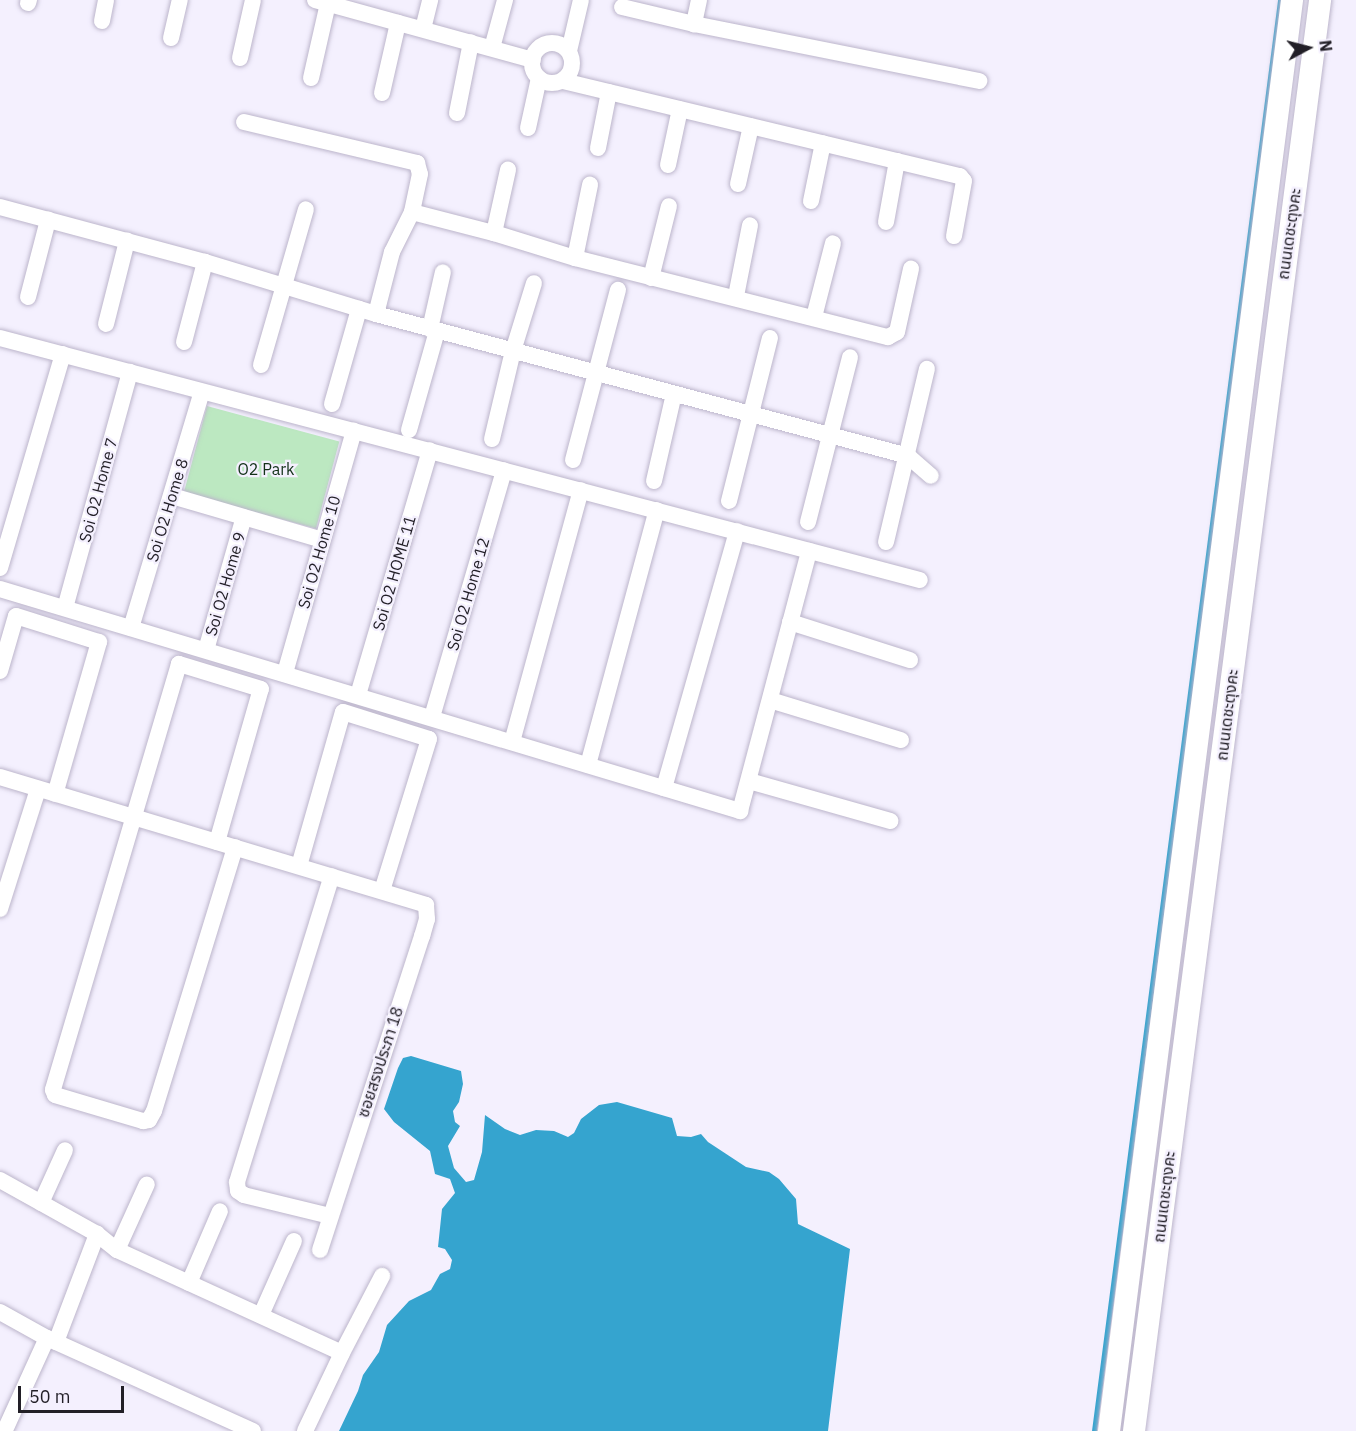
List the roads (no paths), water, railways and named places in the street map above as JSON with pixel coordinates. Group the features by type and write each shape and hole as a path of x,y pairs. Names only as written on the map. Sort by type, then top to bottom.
{"street":[{"path":"102,21 106,0"},
{"path":"171,38 180,0"},
{"path":"240,58 253,0"},
{"path":"423,29 430,0"},
{"path":"492,48 504,0"},
{"path":"563,81 572,70 573,64 569,51 581,0"},
{"path":"694,24 699,0"},
{"name":"ถนนเดชะตุงคะ","path":"1109,1431 1292,0"},
{"name":"ถนนเดชะตุงคะ","path":"1134,1431 1320,0"},
{"path":"311,78 321,2 350,5 398,23 533,60"},
{"path":"622,7 694,24 979,81"},
{"path":"382,93 398,23"},
{"path":"457,112 471,42"},
{"path":"569,51 558,44 544,45 535,53 534,73 550,84 563,81 960,176 964,181 954,236"},
{"path":"528,128 539,78"},
{"path":"598,148 609,92"},
{"path":"668,165 680,109"},
{"path":"244,122 417,163 420,174 412,212 392,252 376,314"},
{"path":"738,184 751,126"},
{"path":"812,201 823,143"},
{"path":"886,222 897,161"},
{"path":"494,233 508,170"},
{"path":"575,258 590,185"},
{"path":"651,278 669,206"},
{"path":"0,207 205,262 433,330 908,456 931,476"},
{"path":"261,365 306,209"},
{"path":"412,212 651,278 736,296 888,337 897,333 912,269"},
{"path":"27,297 48,220"},
{"path":"736,296 750,225"},
{"path":"106,324 127,241"},
{"path":"814,317 833,243"},
{"path":"184,342 205,262"},
{"path":"409,430 433,330 443,272"},
{"path":"492,439 513,351 534,283"},
{"path":"573,460 594,372 618,290"},
{"path":"332,404 359,309"},
{"path":"0,338 920,580"},
{"path":"729,501 770,338"},
{"path":"0,568 63,354"},
{"path":"808,522 850,357"},
{"path":"886,542 927,369"},
{"name":"Soi O2 Home 7","path":"65,608 130,372"},
{"name":"Soi O2 Home 8","path":"131,628 202,392"},
{"path":"654,481 674,394"},
{"name":"Soi O2 Home 10","path":"285,673 354,431"},
{"name":"Soi O2 HOME 11","path":"358,695 430,450"},
{"name":"Soi O2 Home 12","path":"432,717 504,470"},
{"path":"512,742 581,490"},
{"path":"172,496 322,540"},
{"path":"588,765 657,510"},
{"name":"Soi O2 Home 9","path":"206,650 244,517"},
{"path":"664,788 737,531"},
{"path":"0,589 741,811 809,550"},
{"path":"0,671 16,616 99,642 55,794"},
{"path":"790,622 910,660"},
{"path":"1210,640 1236,643"},
{"path":"218,842 261,689 179,664 136,818 53,1090 58,1097 143,1121 149,1120 153,1115 235,847"},
{"path":"770,700 901,740"},
{"path":"0,777 299,867 382,891 429,739 343,712 299,867"},
{"path":"749,781 890,821"},
{"path":"0,909 38,789"},
{"path":"330,1216 244,1196 238,1191 237,1182 332,876"},
{"name":"ซอยสรงประภา 18","path":"320,1250 422,936 428,909 424,902 382,891"},
{"path":"41,1203 65,1150"},
{"path":"0,1180 97,1233 117,1250 342,1353"},
{"path":"117,1250 147,1184"},
{"path":"189,1282 220,1211"},
{"path":"4,1430 52,1340 97,1233"},
{"path":"261,1315 294,1240"},
{"path":"1132,1254 1156,1257"},
{"path":"306,1431 342,1353 382,1276"},
{"path":"0,1312 52,1340 253,1431"}],"water":[{"path":"411,1056 461,1071 463,1084 459,1102 453,1111 455,1122 460,1126 448,1146 454,1168 466,1182 474,1180 482,1152 485,1115 505,1129 520,1135 536,1130 554,1131 568,1137 574,1133 581,1119 599,1105 617,1102 672,1118 677,1136 691,1137 701,1134 708,1142 746,1167 769,1172 779,1179 796,1199 798,1224 850,1249 828,1431 339,1431 363,1375 379,1352 387,1325 409,1301 431,1290 440,1274 450,1269 452,1260 445,1249 438,1247 442,1209 455,1193 450,1179 435,1174 430,1151 394,1122 384,1109 403,1058"}],"waterway":[{"path":"1094,1431 1280,0"}],"park label":[{"name":"O2 Park","path":"266,469"}]}
